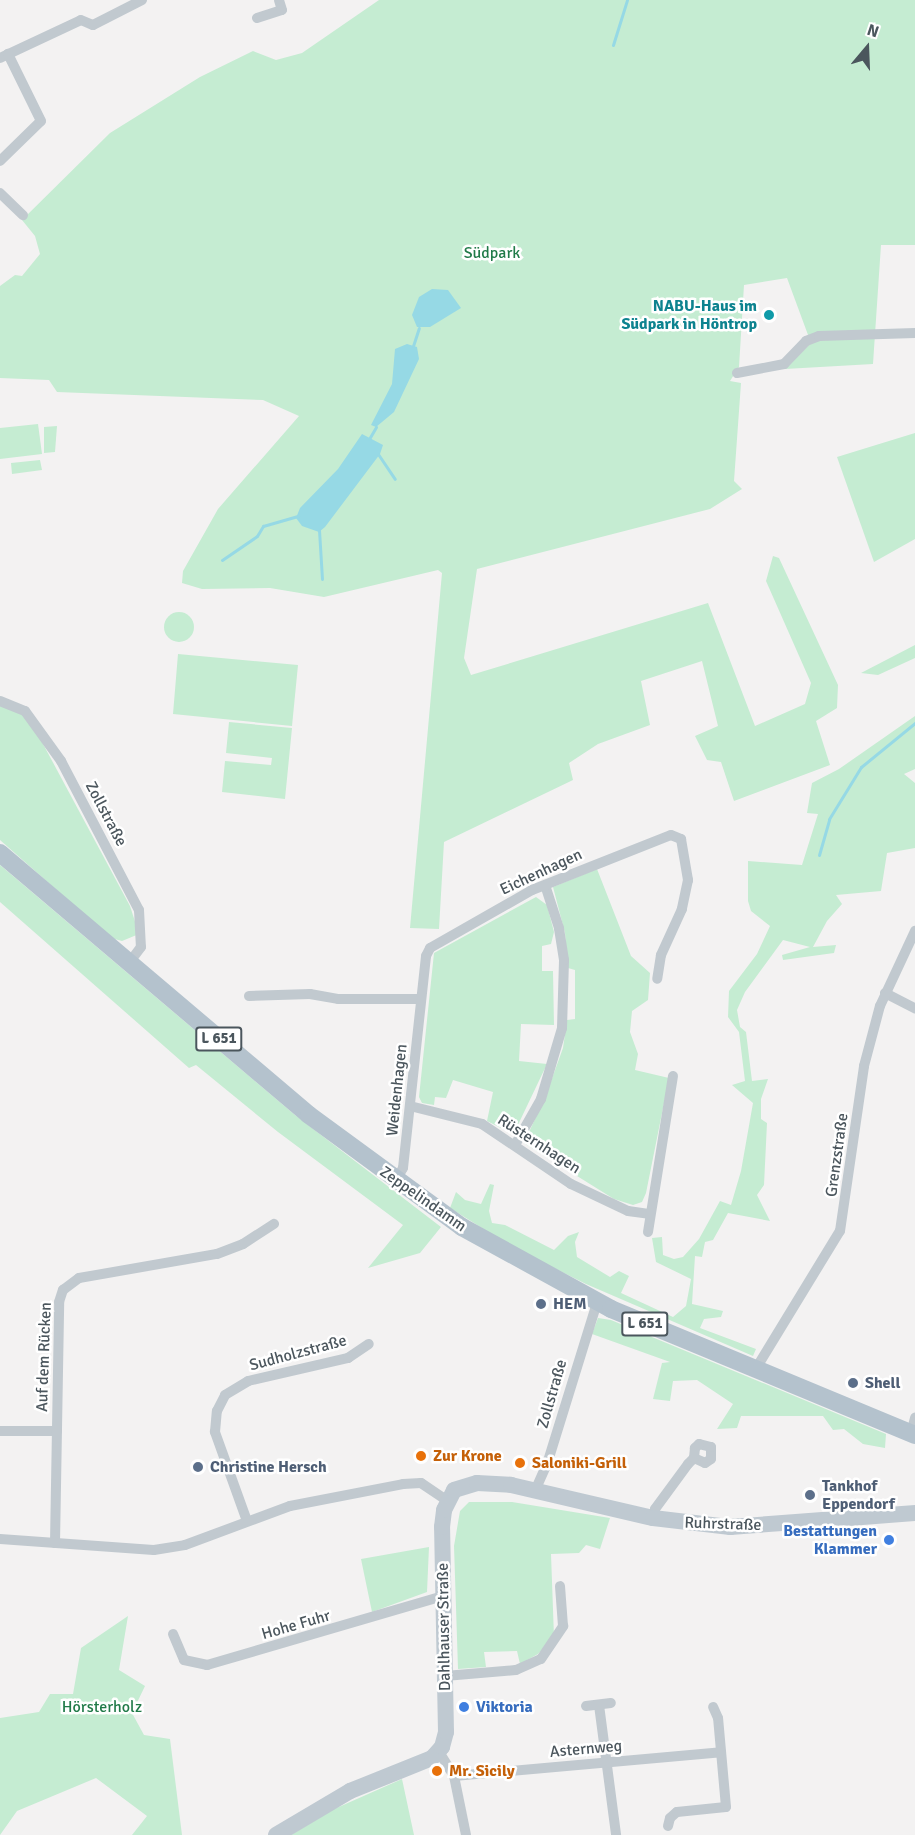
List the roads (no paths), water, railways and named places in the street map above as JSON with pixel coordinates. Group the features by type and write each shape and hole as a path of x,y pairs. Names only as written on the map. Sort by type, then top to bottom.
{"main road":[{"name":"Zeppelindamm","path":"0,853 309,1115 396,1181 518,1261 597,1303 755,1370 914,1429"}],"street":[{"path":"0,162 41,121 4,56 81,20 93,25 142,0"},
{"path":"257,18 282,10 279,0"},
{"path":"0,193 23,215"},
{"path":"737,373 784,364 806,341 819,336 915,333"},
{"name":"Zollstraße","path":"0,701 25,711 61,761 139,910 141,947 129,963"},
{"name":"Eichenhagen","path":"428,950 545,885 671,835 681,839 688,880 682,909 661,955 657,979"},
{"path":"515,1145 541,1099 562,1028 564,960 559,928 545,885"},
{"name":"Grenzstraße","path":"755,1370 840,1231 864,1066 885,993 915,931"},
{"name":"Weidenhagen","path":"396,1181 403,1168 428,950"},
{"path":"885,993 915,1008"},
{"path":"249,996 310,994 338,999 422,999"},
{"path":"648,1232 648,1214 672,1076"},
{"name":"Rüsternhagen","path":"410,1106 468,1119 515,1145 603,1200 628,1211 648,1214"},
{"name":"Auf dem Rücken","path":"55,1543 59,1302 69,1283 78,1278 217,1254 243,1244 274,1224"},
{"name":"Zollstraße","path":"534,1493 548,1461 597,1303"},
{"name":"Sudholzstraße","path":"248,1521 214,1432 217,1411 225,1395 248,1381 348,1358 369,1344"},
{"path":"0,1431 57,1431"},
{"path":"653,1518 655,1509 694,1458"},
{"path":"0,1539 169,1549 290,1506 413,1483 429,1487 448,1501"},
{"name":"Ruhrstraße","path":"448,1501 454,1490 477,1483 523,1487 534,1493 653,1518 699,1525 757,1527 915,1513"},
{"name":"Dahlhauser Straße","path":"439,1752 446,1732 442,1527 448,1501"},
{"path":"446,1676 516,1671 541,1659 563,1626 560,1586"},
{"name":"Hohe Fuhr","path":"173,1634 183,1660 207,1665 443,1596"},
{"path":"586,1706 610,1703"},
{"path":"599,1705 616,1835"},
{"path":"668,1826 670,1818 677,1812 726,1807 721,1752 713,1707"},
{"path":"276,1835 351,1790 420,1764 439,1752 453,1776 466,1835"},
{"name":"Asternweg","path":"453,1776 721,1752"}],"water":[{"path":"432,289 448,290 461,308 430,327 417,327 412,315 419,297"},
{"path":"407,344 417,347 419,359 394,412 376,427 371,425 392,384 395,349"},
{"path":"362,434 383,445 380,454 325,527 319,532 302,526 296,518 300,508 338,469"}],"waterway":[{"path":"613,45 627,0"},
{"path":"413,346 419,328"},
{"path":"369,439 376,427"},
{"path":"378,454 395,479"},
{"path":"222,560 257,536 263,526 299,516"},
{"path":"319,530 322,579"},
{"path":"819,855 829,819 861,767 915,723"}],"place":[{"name":"NABU-Haus im Südpark in Höntrop","path":"769,315"},
{"name":"HEM","path":"541,1304"},
{"name":"Shell","path":"853,1383"},
{"name":"Zur Krone","path":"421,1456"},
{"name":"Saloniki-Grill","path":"520,1463"},
{"name":"Christine Hersch","path":"198,1467"},
{"name":"Tankhof Eppendorf","path":"810,1495"},
{"name":"Bestattungen Klammer","path":"889,1540"},
{"name":"Viktoria","path":"464,1707"},
{"name":"Mr. Sicily","path":"437,1771"}],"park label":[{"name":"Südpark","path":"492,253"},
{"name":"Hörsterholz","path":"102,1707"}]}
